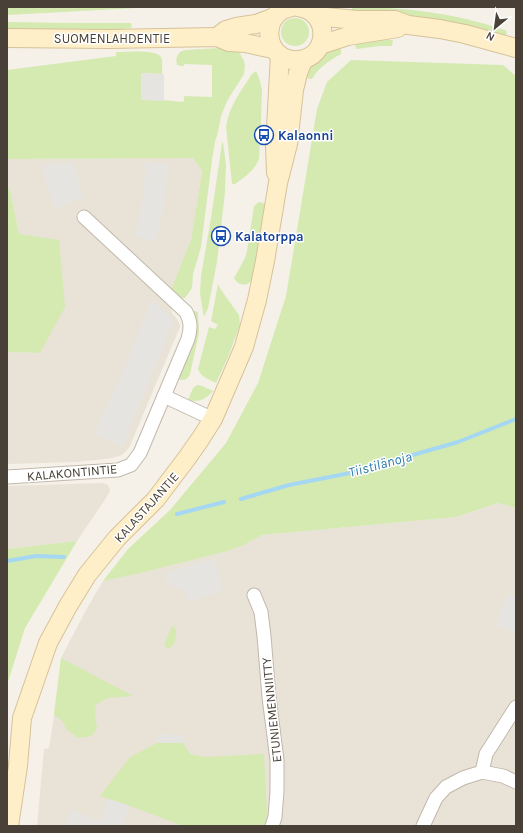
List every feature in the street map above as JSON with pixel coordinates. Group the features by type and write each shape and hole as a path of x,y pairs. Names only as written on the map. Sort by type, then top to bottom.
{"main road":[{"name":"SUOMENLAHDENTIE","path":"217,37 226,30 256,24 296,10 356,20 394,20 408,25 464,34 516,48"},
{"path":"296,10 320,23 322,38 320,46 313,54 303,60 291,60 277,52 270,42 269,29 271,23 296,10"},
{"name":"SUOMENLAHDENTIE","path":"320,46 348,36 394,30 408,25"},
{"name":"SUOMENLAHDENTIE","path":"7,38 109,39 217,37 229,42 245,42 277,52"},
{"name":"KALASTAJANTIE","path":"277,52 274,145 278,183"},
{"name":"KALASTAJANTIE","path":"9,826 18,766 22,718 48,643 87,575 117,538 156,499 201,438 213,419 244,347 257,300 278,183 288,144 294,90 303,60"}],"street":[{"path":"84,217 186,312 190,322 188,339 164,396 213,419"},
{"name":"KALAKONTINTIE","path":"7,477 118,470 132,464 140,453 164,396"},
{"name":"ETUNIEMENNIITTY","path":"254,594 261,612 277,760 277,791 275,817 272,826"},
{"path":"482,772 486,754 516,707"},
{"path":"423,826 436,798 446,787 463,778 482,772 503,776 516,782"}],"shaded area":[{"path":"141,73 164,74 164,101 141,100"},
{"path":"193,158 202,171 191,241 171,290 172,313 179,322 180,327 129,448 122,455 105,459 76,462 7,464 7,352 40,353 10,189 7,188 7,159"},
{"path":"73,162 83,197 55,209 42,166"},
{"path":"146,162 168,164 163,209 156,241 135,237 143,198"},
{"path":"152,300 174,320 122,447 95,433 129,357"},
{"path":"102,483 108,485 110,490 108,495 77,541 7,549 7,486"},
{"path":"498,503 516,508 516,826 37,826 44,749 49,748 61,658 103,581 228,551 242,546 262,535 456,517"},
{"path":"214,559 223,591 189,601 186,592 167,584 164,573"},
{"path":"508,593 516,596 516,633 496,626"},
{"path":"157,734 184,735 183,743 157,743"},
{"path":"108,799 130,806 123,826 65,826 71,810 100,821"}],"green space":[{"path":"7,7 157,7 7,15"},
{"path":"352,7 391,8 449,15 486,24 507,32 505,37 460,24 433,19 398,16 352,15"},
{"path":"295,18 305,22 309,32 305,42 295,46 285,42 281,32 285,22"},
{"path":"7,22 131,23 132,26 131,28 121,29 7,29"},
{"path":"373,39 393,40 392,46 356,49 355,41"},
{"path":"339,45 341,54 321,68 312,79 302,78 309,67 323,55"},
{"path":"239,48 239,52 244,61 244,74 227,101 221,116 212,160 201,247 193,274 192,288 185,298 180,298 171,290 191,240 202,171 193,158 7,159 7,70 116,56 116,52 153,53 158,54 161,57 162,74 141,73 163,100 182,102 184,101 184,96 212,97 212,65 177,65 176,60 181,52 185,50"},
{"path":"351,60 503,65 516,76 516,508 498,503 456,517 262,535 242,546 228,551 103,581 128,549 170,510 226,443 258,383 286,296 317,109 327,82"},
{"path":"256,71 262,89 259,159 255,167 249,173 235,184 232,184 226,127 230,112 236,99 252,74"},
{"path":"223,142 226,165 225,192 217,262 208,308 204,317 200,294 201,276"},
{"path":"7,188 10,189 19,234 59,240 65,307 40,353 7,352"},
{"path":"259,202 266,205 255,276 248,284 241,284 234,278 245,258 254,206"},
{"path":"218,284 239,315 240,325 216,383 203,376 198,369 209,327 215,329 218,325 211,321"},
{"path":"192,311 198,312 199,333 190,374 185,380 179,380 177,379 196,329 196,323"},
{"path":"197,385 213,391 202,400 188,400 193,388"},
{"path":"77,541 25,628 7,685 7,549"},
{"path":"172,626 174,626 176,637 172,646 167,648 164,645"},
{"path":"61,658 133,696 107,698 96,705 95,714 97,728 92,736 78,738 66,729 63,722 54,714"},
{"path":"157,743 183,743 190,754 205,757 264,754 267,815 264,826 183,826 100,796 130,757"}],"waterway":[{"name":"Tiistilänoja","path":"241,499 289,485 350,473 458,442 516,419"},
{"name":"Tiistilänoja","path":"177,514 224,502"},
{"name":"Tiistilänoja","path":"7,561 36,556 64,557"}],"place":[{"name":"Kalaonni","path":"264,135"},
{"name":"Kalatorppa","path":"221,236"}]}
